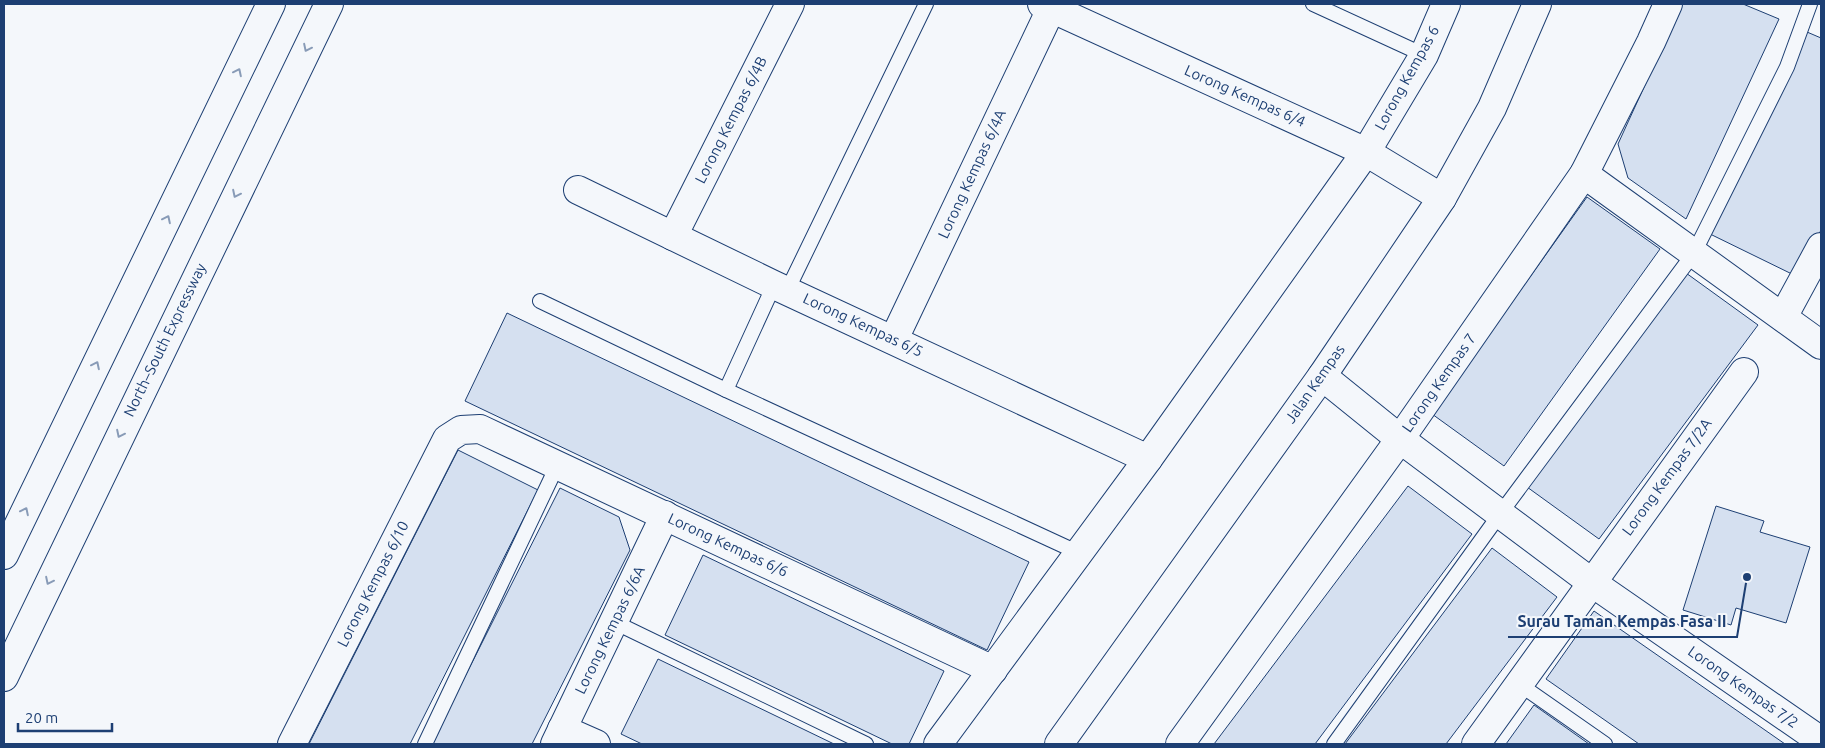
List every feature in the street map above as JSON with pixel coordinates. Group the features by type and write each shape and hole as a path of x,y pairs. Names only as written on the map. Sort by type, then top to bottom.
{"main road":[{"path":"4,555 271,4"},
{"name":"North–South Expressway","path":"4,677 328,4"},
{"name":"Lorong Kempas 6/4B","path":"673,236 790,4"},
{"name":"Lorong Kempas 6","path":"938,744 1077,552 1148,459 1366,152 1424,55 1446,4"},
{"name":"Jalan Kempas","path":"1059,744 1322,376 1442,198 1492,108 1537,4"},
{"name":"Lorong Kempas 7","path":"1180,744 1400,439 1584,174 1652,42 1668,4"},
{"name":"Lorong Kempas 6/4","path":"1047,6 1366,152 1442,198"},
{"name":"Lorong Kempas 6/4A","path":"894,340 1047,6"},
{"path":"1584,174 1821,345"},
{"name":"Lorong Kempas 6/5","path":"578,190 781,288 1148,459"},
{"path":"1783,317 1821,247"},
{"name":"Lorong Kempas 7/2A","path":"1476,744 1590,582 1744,372"},
{"name":"Lorong Kempas 7/2","path":"1322,376 1400,439 1590,582 1821,741"},
{"name":"Lorong Kempas 6/6","path":"461,430 480,429 993,670"},
{"name":"Lorong Kempas 6/10","path":"292,744 447,439 461,430"},
{"name":"Lorong Kempas 6/6A","path":"559,737 665,515"},
{"path":"559,737 596,744"}],"lane":[{"path":"726,390 781,288 926,4"},
{"path":"1313,4 1424,55"},
{"path":"1334,744 1500,514 1694,253 1787,67 1810,4"},
{"path":"540,301 726,390 1077,552"},
{"path":"425,744 557,466"},
{"path":"614,622 866,744"},
{"path":"1519,684 1605,744"}],"building":[{"path":"1682,4 1743,4 1779,19 1686,219 1628,178 1618,144"},
{"path":"1807,32 1821,38 1821,230 1798,277 1708,233"},
{"path":"1587,197 1660,249 1504,466 1432,414"},
{"path":"1686,273 1758,325 1599,539 1527,487"},
{"path":"507,313 1029,562 987,650 465,401"},
{"path":"458,450 538,490 410,744 309,744"},
{"path":"1408,486 1472,534 1315,744 1214,744"},
{"path":"560,488 619,517 630,550 532,744 431,744"},
{"path":"1716,506 1764,521 1760,532 1810,547 1786,623 1736,608 1731,625 1683,610"},
{"path":"1492,548 1557,597 1446,744 1345,744"},
{"path":"703,555 944,671 909,744 892,744 665,635"},
{"path":"1594,611 1785,744 1639,744 1546,679"},
{"path":"658,659 834,744 642,744 621,734"},
{"path":"1534,705 1589,744 1506,744"}],"place":[{"name":"Surau Taman Kempas Fasa II","path":"1747,577"}]}
